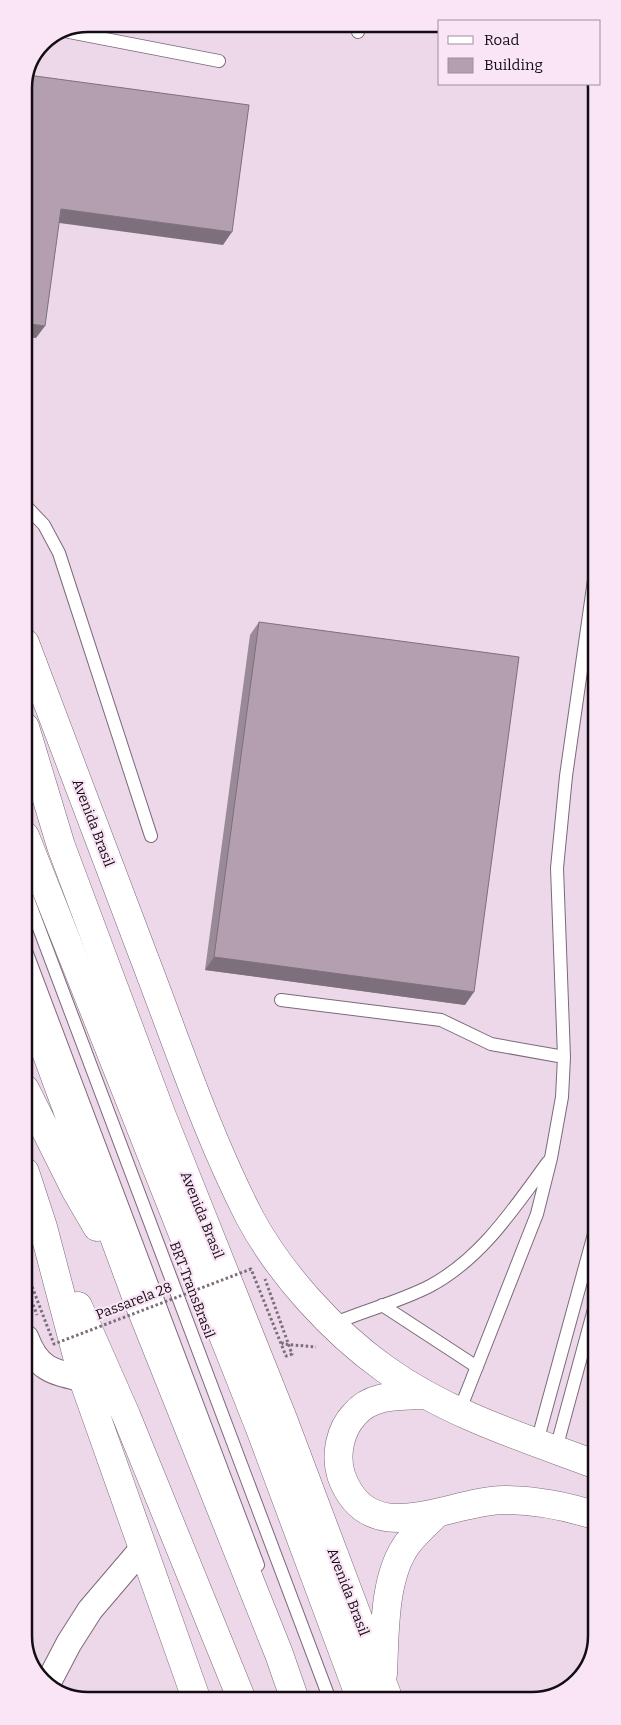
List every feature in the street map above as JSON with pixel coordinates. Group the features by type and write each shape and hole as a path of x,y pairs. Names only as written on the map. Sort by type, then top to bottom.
{"highway":[{"name":"Avenida Brasil","path":"33,663 207,1123 276,1277 384,1368 424,1395 459,1412 588,1462"},
{"name":"Avenida Brasil","path":"33,752 64,855 162,1116 283,1419 386,1692"},
{"name":"Avenida Brasil","path":"33,855 259,1426 358,1692"},
{"path":"32,1015 134,1291 279,1654 292,1692"},
{"path":"32,1104 76,1191 134,1291"},
{"path":"34,1229 83,1379 194,1692"},
{"path":"34,1229 126,1415 239,1692"},
{"path":"424,1395 389,1397 367,1402 354,1414 344,1430 339,1448 340,1471 346,1489 356,1503 371,1512 406,1519 435,1515 468,1504 503,1500 550,1502 588,1513"},
{"path":"386,1692 386,1621 394,1572 408,1543 435,1515"}],"street":[{"path":"32,1352 50,1371 83,1379"},
{"path":"51,1678 69,1643 90,1610 142,1549"}],"lane":[{"path":"78,34 218,61"},
{"path":"33,513 44,525 59,553 152,836"},
{"path":"459,1412 534,1222 551,1158 562,1097 564,1057 557,868 566,776 588,622"},
{"name":"BRT TransBrasil","path":"32,911 327,1692"},
{"path":"32,968 306,1692"},
{"path":"281,1000 441,1020 491,1044 564,1057"},
{"path":"342,1332 382,1305 431,1285 464,1263 493,1235 551,1158"},
{"path":"547,1446 588,1264"},
{"path":"382,1305 477,1367"},
{"path":"547,1446 588,1325"}],"path":[{"name":"Passarela 28","path":"32,1285 54,1344 251,1269 286,1356 292,1354 276,1277"},
{"path":"276,1277 257,1281 283,1344 338,1348 342,1332"}],"building":[{"path":"34,76 249,105 232,232 61,209 45,326 33,324"},
{"path":"259,622 519,657 474,992 214,957"}]}
